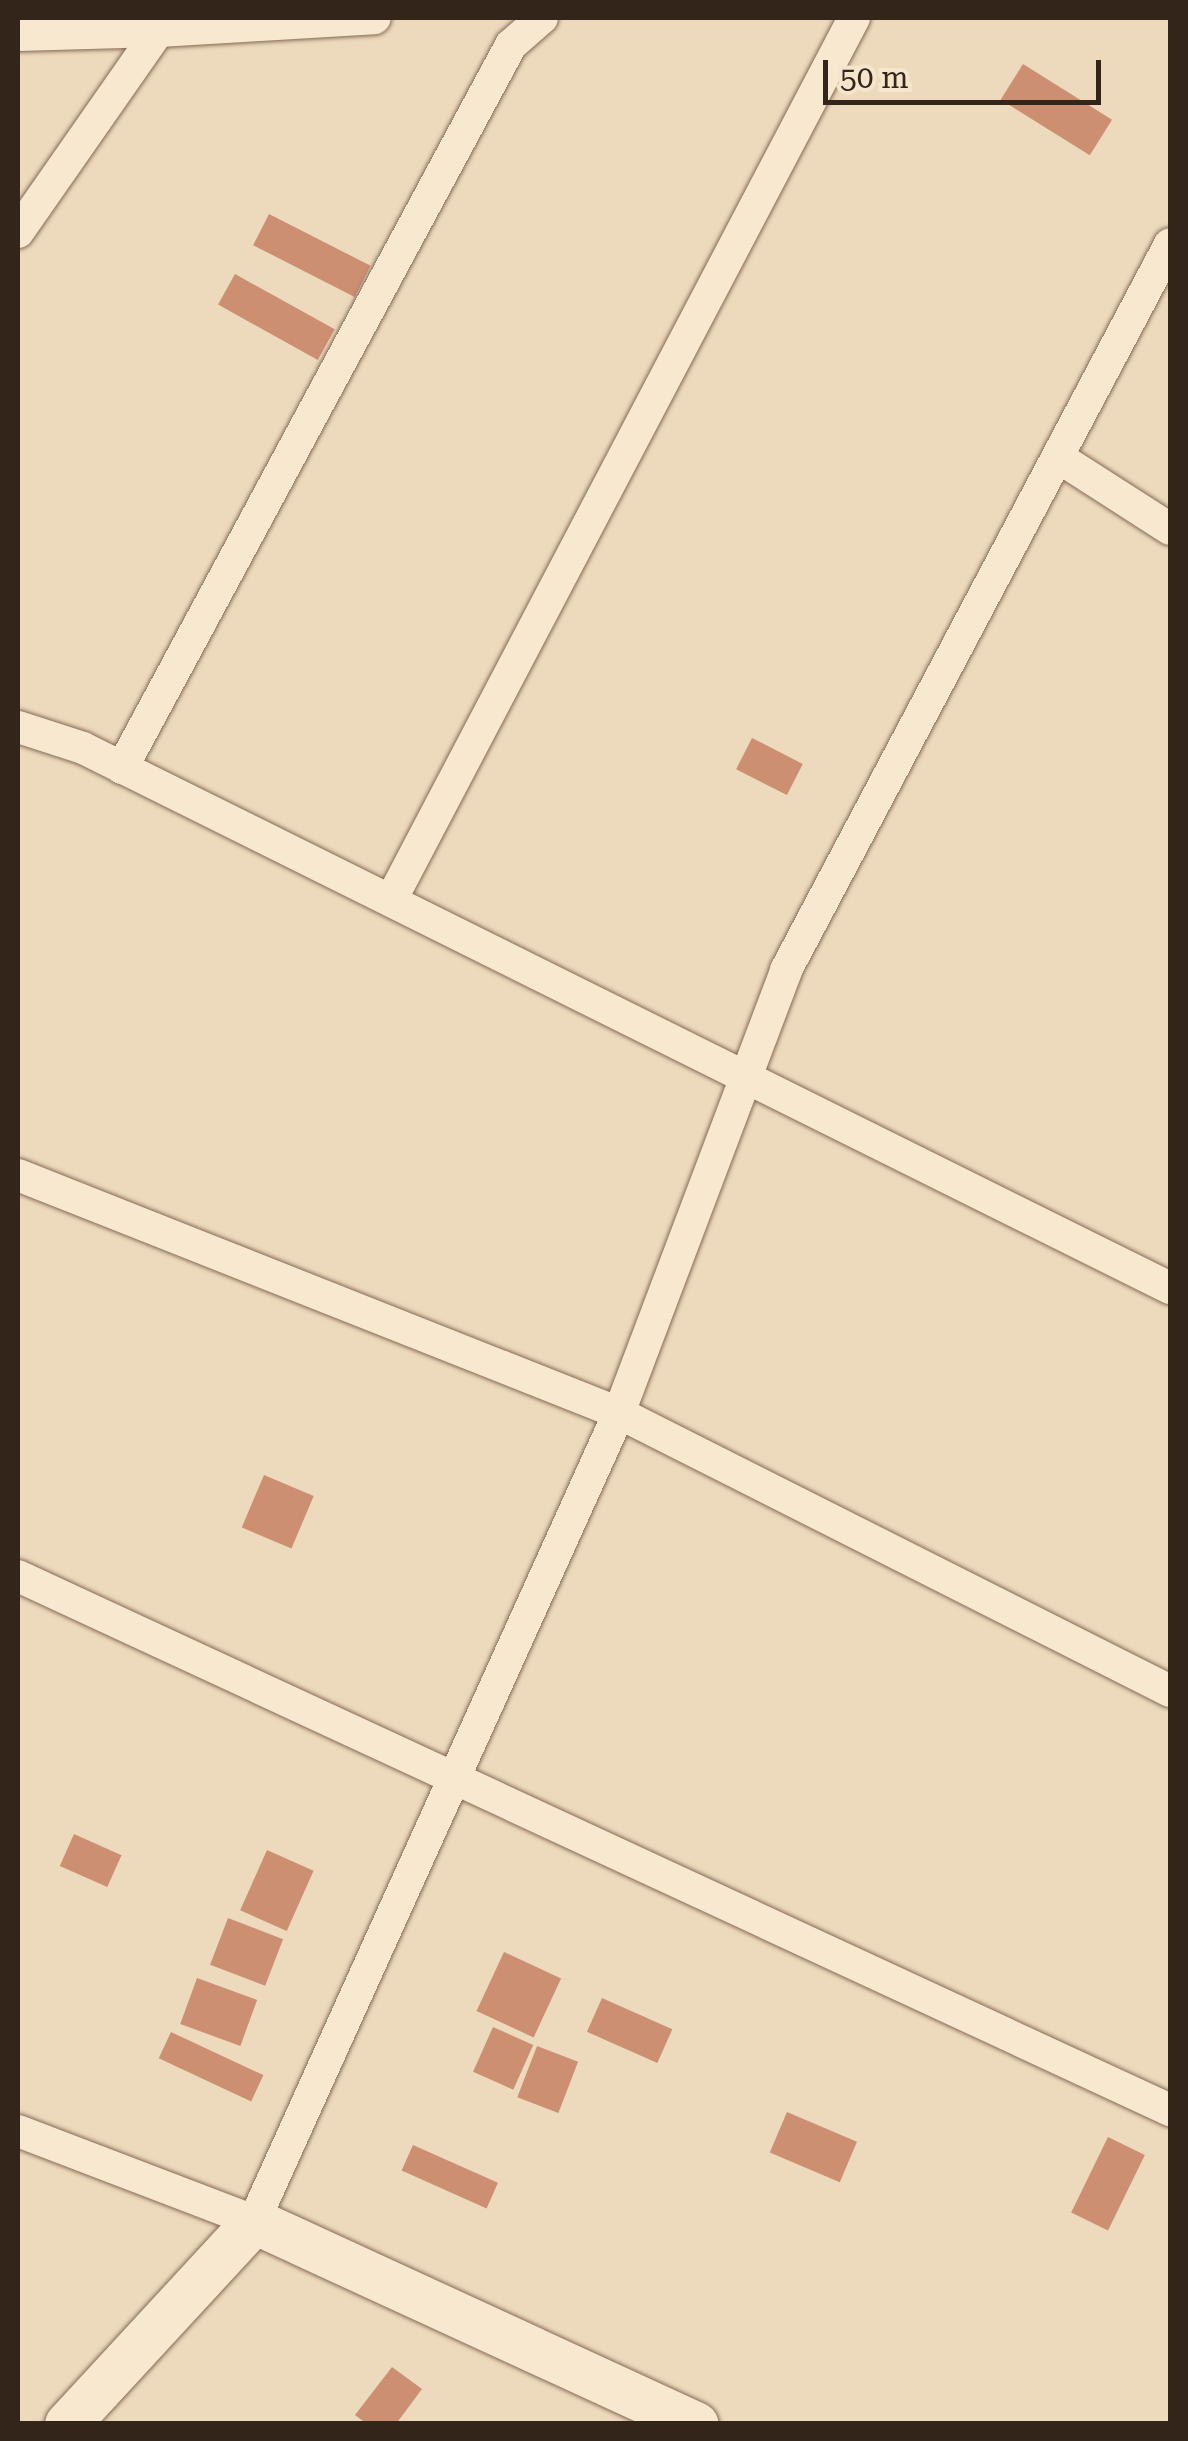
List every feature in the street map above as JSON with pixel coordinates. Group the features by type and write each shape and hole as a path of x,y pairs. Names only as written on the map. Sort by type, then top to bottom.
{"street":[{"path":"18,35 375,18"},
{"path":"122,768 512,45 542,18"},
{"path":"391,900 854,18"},
{"path":"18,232 158,31"},
{"path":"67,2424 254,2221 619,1413 786,970 1170,244"},
{"path":"1058,457 1170,529"},
{"path":"18,727 122,768 746,1074 1170,1288"},
{"path":"18,1175 619,1413 1170,1691"},
{"path":"18,1576 1170,2110"},
{"path":"18,2131 254,2221 670,2419"}],"building":[{"path":"1023,64 1112,120 1090,155 1001,100"},
{"path":"269,214 371,266 355,297 253,245"},
{"path":"235,274 335,329 318,360 218,305"},
{"path":"752,738 803,764 787,795 736,769"},
{"path":"264,1475 314,1496 291,1549 242,1527"},
{"path":"74,1834 122,1855 107,1887 60,1866"},
{"path":"267,1850 314,1871 287,1931 240,1910"},
{"path":"228,1918 283,1939 265,1986 210,1965"},
{"path":"504,1952 561,1979 534,2038 477,2011"},
{"path":"197,1978 257,2000 240,2046 180,2024"},
{"path":"602,1998 672,2029 657,2063 587,2032"},
{"path":"493,2027 533,2045 513,2090 473,2072"},
{"path":"171,2032 263,2075 251,2101 159,2058"},
{"path":"537,2046 578,2062 558,2113 517,2097"},
{"path":"787,2112 857,2142 840,2182 770,2153"},
{"path":"1108,2137 1145,2155 1108,2230 1071,2212"},
{"path":"413,2145 498,2183 487,2208 402,2171"},
{"path":"392,2367 422,2389 396,2424 367,2424 355,2415"}]}
